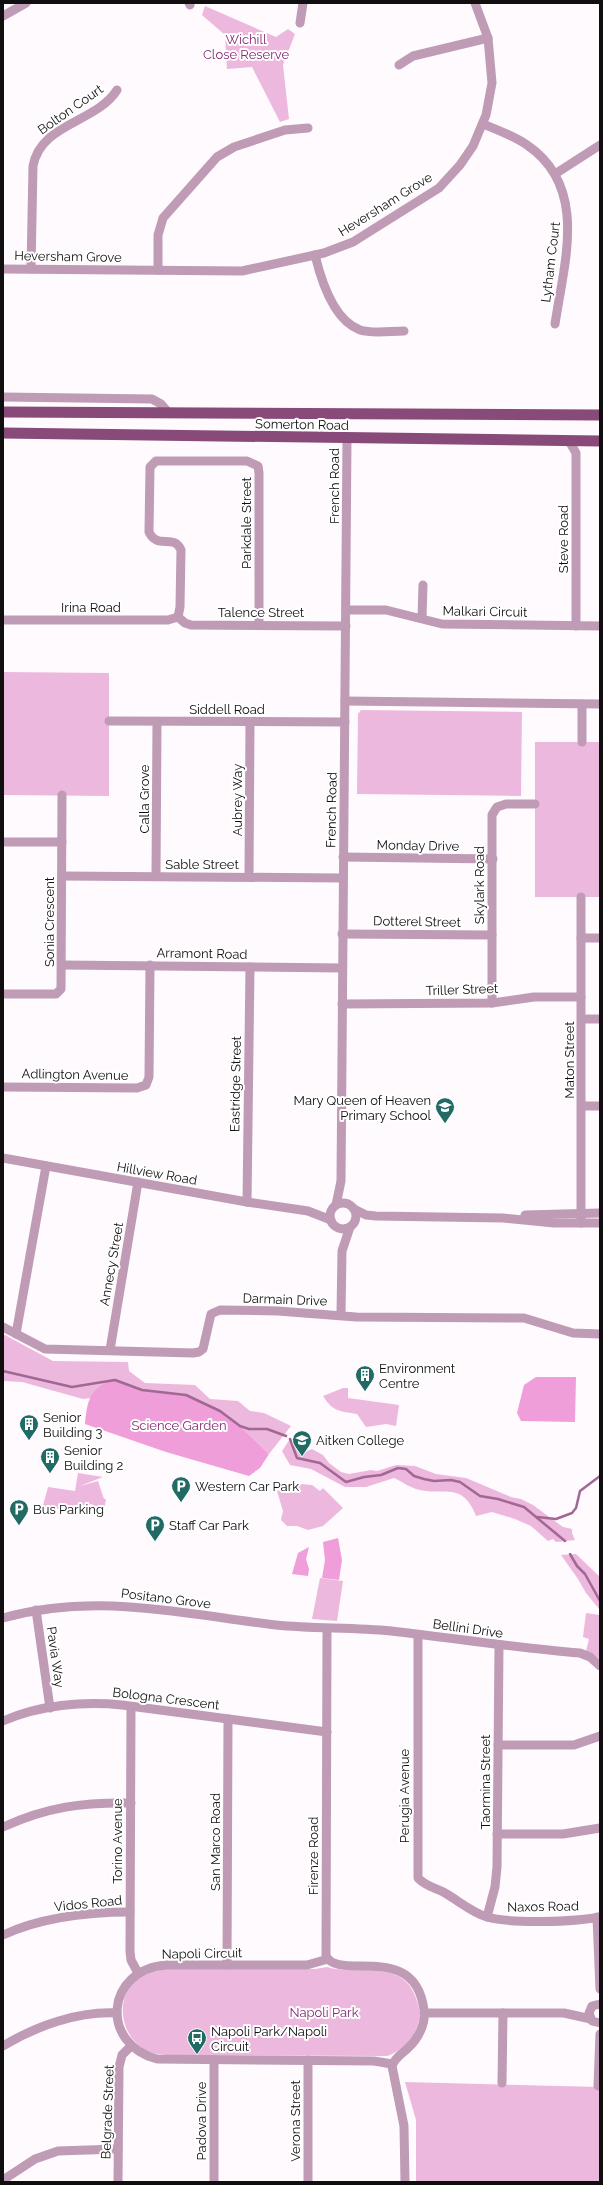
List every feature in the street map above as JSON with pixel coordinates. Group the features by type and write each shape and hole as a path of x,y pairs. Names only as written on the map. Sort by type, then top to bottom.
{"main road":[{"name":"Somerton Road","path":"3,412 600,414"},
{"name":"Somerton Road","path":"3,433 600,441"}],"street":[{"path":"3,16 26,3"},
{"path":"300,23 303,3"},
{"name":"Heversham Grove","path":"3,269 251,270 315,255 353,242 438,188 466,156 483,124 492,83 488,38 475,3"},
{"path":"399,65 413,56 488,38"},
{"name":"Bolton Court","path":"31,269 33,166 37,151 48,138 102,105 117,90"},
{"name":"Lytham Court","path":"483,124 528,145 546,161 564,194 569,222 555,324"},
{"path":"158,270 158,235 163,218 217,157 234,147 285,130 308,128"},
{"path":"554,174 600,145"},
{"path":"315,255 321,280 327,294 345,319 361,330 404,331"},
{"path":"3,396 152,399 168,412"},
{"name":"French Road","path":"335,1206 341,1181 342,934 347,610 347,438"},
{"path":"569,441 576,453 586,441"},
{"name":"Steve Road","path":"576,453 576,626"},
{"name":"Parkdale Street","path":"178,617 180,607 180,550 178,545 173,542 158,541 152,538 150,532 150,467 156,461 247,461 258,466 259,472 259,625"},
{"path":"422,618 423,585"},
{"name":"Malkari Circuit","path":"347,610 386,610 442,624 600,626"},
{"name":"Talence Street","path":"178,617 185,623 191,625 346,626"},
{"name":"Irina Road","path":"3,620 168,620 178,617"},
{"path":"345,701 600,704"},
{"path":"582,704 582,742"},
{"name":"Siddell Road","path":"109,722 345,722"},
{"name":"Calla Grove","path":"156,876 157,722"},
{"name":"Aubrey Way","path":"249,877 250,722"},
{"name":"Sonia Crescent","path":"3,994 56,994 61,988 62,795"},
{"name":"Skylark Road","path":"492,1003 492,815 497,807 506,804 535,804"},
{"path":"3,842 62,842"},
{"name":"Monday Drive","path":"343,857 492,859"},
{"name":"Sable Street","path":"62,876 343,878"},
{"name":"Maton Street","path":"581,897 581,1223"},
{"name":"Dotterel Street","path":"342,934 492,935"},
{"path":"581,938 600,938"},
{"name":"Arramont Road","path":"62,965 342,968"},
{"name":"Adlington Avenue","path":"3,1086 137,1088 146,1085 149,1077 150,965"},
{"name":"Eastridge Street","path":"247,1202 250,967"},
{"name":"Triller Street","path":"342,1004 492,1003 534,997 582,997"},
{"path":"582,1019 600,1019"},
{"path":"582,1106 600,1106"},
{"name":"Hillview Road","path":"3,1158 247,1202 308,1211 333,1223"},
{"path":"16,1334 46,1166"},
{"name":"French Road","path":"341,1181 353,1208"},
{"name":"Annecy Street","path":"110,1350 138,1182"},
{"path":"341,1315 342,1251 333,1223 335,1206 344,1203 366,1215 376,1216 503,1218 600,1223"},
{"name":"Hillview Road","path":"308,1211 335,1206"},
{"path":"342,1251 353,1224 353,1208"},
{"path":"503,1218 600,1213"},
{"path":"333,1223 342,1229 376,1216"},
{"name":"Darmain Drive","path":"3,1327 45,1349 199,1352 204,1347 211,1314 220,1310 278,1311 356,1317 529,1319 573,1333 600,1334"},
{"name":"Positano Grove","path":"3,1618 36,1610 80,1605 120,1605 327,1629"},
{"name":"Pavia Way","path":"36,1610 50,1708"},
{"name":"Bellini Drive","path":"327,1629 376,1630 499,1646 580,1653 590,1657 600,1666"},
{"name":"Firenze Road","path":"327,1629 326,1952 328,1959"},
{"name":"Perugia Avenue","path":"418,1635 417,1874 422,1882 446,1894 472,1911 487,1917"},
{"name":"Taormina Street","path":"487,1917 497,1877 499,1646"},
{"name":"Bologna Crescent","path":"3,1721 50,1708 95,1704 131,1707 327,1732"},
{"name":"Torino Avenue","path":"131,1707 130,1955 138,1973"},
{"name":"San Marco Road","path":"227,1965 228,1719"},
{"path":"498,1745 574,1745 600,1736"},
{"path":"3,1827 59,1807 80,1804 131,1803"},
{"path":"497,1834 563,1834 600,1828"},
{"name":"Vidos Road","path":"3,1935 49,1920 70,1916 130,1912"},
{"name":"Naxos Road","path":"487,1917 515,1920 572,1920 598,1917"},
{"path":"598,1917 599,1986 594,2006 589,2014 594,2021 599,2038 598,2086"},
{"path":"328,1959 339,1965 382,1966 402,1973 415,1985 422,1999 424,2013 422,2027 415,2041 395,2059 392,2064 392,2074 404,2126 405,2182"},
{"name":"Napoli Circuit","path":"328,1959 307,1965 166,1965 149,1968 138,1973 122,1991 117,2013 121,2032 131,2046 140,2052 157,2059 374,2060 392,2064"},
{"path":"424,2013 564,2013 594,2006"},
{"path":"3,2046 29,2032 70,2018 104,2012 117,2013"},
{"path":"502,2083 503,2013"},
{"path":"564,2013 594,2021"},
{"name":"Belgrade Street","path":"118,2182 118,2067 122,2056 131,2046"},
{"name":"Padova Drive","path":"214,2060 214,2182"},
{"name":"Verona Street","path":"308,2060 308,2182"},
{"path":"3,2180 35,2159 58,2151 118,2149"}],"green space":[{"name":"Wichill Close Reserve","path":"205,6 276,37 288,29 295,34 283,65 289,119 280,122 252,67 227,69 225,35 202,15"},
{"path":"3,672 109,673 109,796 3,795"},
{"path":"361,710 522,712 521,796 357,794 358,714"},
{"path":"535,742 600,742 600,897 535,897"},
{"path":"3,1334 53,1361 128,1362 129,1371 145,1383 195,1385 210,1399 238,1401 250,1411 264,1413 291,1426 269,1454 240,1426 220,1411 186,1395 142,1390 115,1380 97,1389 91,1398 83,1399 22,1382 3,1381"},
{"path":"536,1377 576,1377 575,1422 521,1421 517,1413 524,1385"},
{"name":"Science Garden","path":"115,1380 142,1390 186,1395 220,1411 240,1426 269,1454 260,1468 249,1476 166,1452 85,1424 87,1408 91,1396 95,1390 100,1386"},
{"path":"343,1388 348,1388 348,1398 399,1405 396,1426 386,1424 366,1427 357,1414 337,1410 330,1405 323,1396"},
{"path":"290,1439 301,1443 303,1453 312,1449 323,1455 329,1463 341,1472 349,1474 371,1470 377,1471 396,1465 415,1466 436,1474 466,1478 533,1505 563,1527 572,1529 575,1540 556,1542 553,1539 548,1541 531,1526 515,1519 492,1512 476,1516 471,1505 465,1498 458,1494 416,1489 394,1478 366,1487 345,1487 311,1469 290,1465 282,1451"},
{"path":"78,1473 103,1477 80,1486 98,1481 104,1499 106,1499 104,1511 91,1504 84,1508 42,1509 48,1487 75,1491"},
{"path":"290,1483 312,1485 320,1491 323,1488 343,1508 323,1526 308,1530 297,1526 287,1526 281,1520 283,1511 277,1491 289,1487"},
{"path":"338,1538 342,1560 339,1580 322,1578 325,1560 323,1542"},
{"path":"309,1547 306,1559 309,1569 308,1576 292,1574 298,1553"},
{"path":"576,1554 600,1577 600,1610 586,1593 561,1555"},
{"path":"320,1578 343,1581 337,1621 312,1619"},
{"path":"586,1613 600,1615 600,1659 586,1651 589,1639 583,1637"},
{"name":"Napoli Park","path":"327,1967 390,1973 401,1978 410,1986 416,1998 419,2016 415,2032 409,2041 397,2052 387,2056 165,2055 150,2052 141,2047 133,2040 127,2030 124,2020 124,1999 128,1989 135,1981 152,1972 166,1969 315,1969"},
{"path":"405,2082 600,2087 600,2182 416,2182 416,2120"}],"waterway":[{"path":"3,1371 72,1387 115,1380 142,1390 186,1395 220,1411 240,1426 249,1429 267,1429 286,1436"},
{"path":"290,1439 297,1458 320,1463 346,1482 364,1477 381,1475 398,1468 406,1469 414,1476 424,1479 434,1481 451,1480 460,1482 480,1496 498,1499 524,1507 565,1541"},
{"path":"537,1517 556,1519 572,1513 576,1508 580,1491 600,1476"},
{"path":"570,1554 577,1566 585,1574 600,1601"}],"place":[{"name":"Mary Queen of Heaven Primary School","path":"445,1124"},
{"name":"Environment Centre","path":"365,1392"},
{"name":"Senior Building 3","path":"29,1441"},
{"name":"Aitken College","path":"302,1457"},
{"name":"Senior Building 2","path":"50,1474"},
{"name":"Western Car Park","path":"181,1503"},
{"name":"Bus Parking","path":"19,1526"},
{"name":"Staff Car Park","path":"155,1542"},
{"name":"Napoli Park/Napoli Circuit","path":"197,2055"}]}
